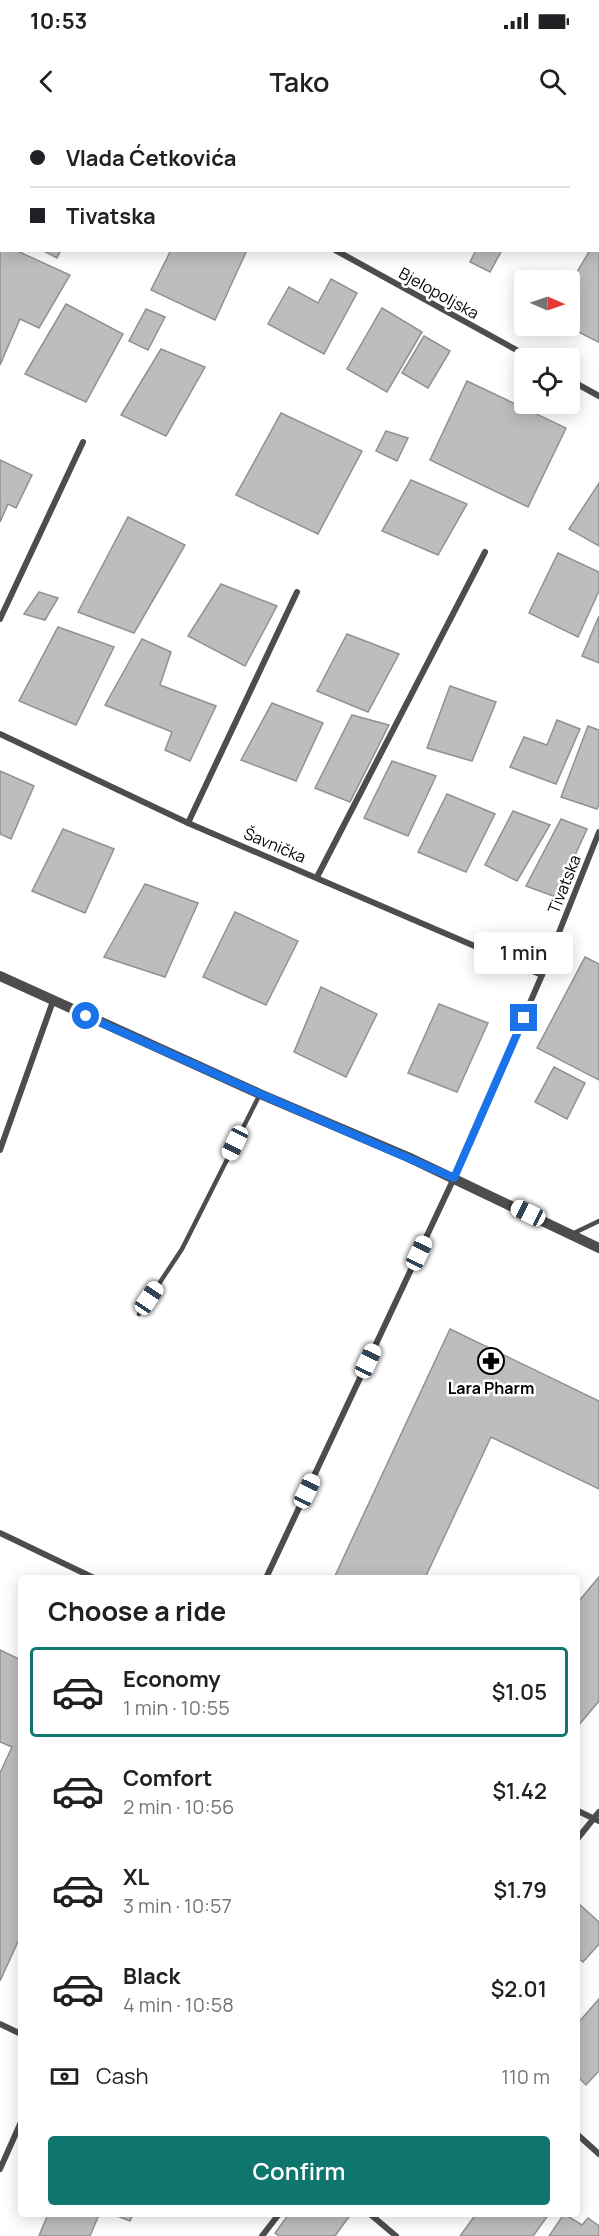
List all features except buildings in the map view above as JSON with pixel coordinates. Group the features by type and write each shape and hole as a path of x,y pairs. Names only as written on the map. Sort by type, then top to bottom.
{"street":[{"name":"Bjelopoljska","path":"339,252 514,349"},
{"path":"580,386 599,396"},
{"path":"0,619 83,442"},
{"path":"317,878 485,552"},
{"path":"188,823 297,592"},
{"name":"Šavnička","path":"0,734 188,823 542,975"},
{"name":"Tivatska","path":"267,1575 454,1178 542,975 599,832"},
{"path":"0,976 53,1002 454,1178 599,1248"},
{"path":"0,1150 53,1002"},
{"path":"0,1533 88,1575"},
{"path":"580,1811 596,1819"},
{"path":"580,1836 596,1819 599,1812"},
{"path":"0,2024 18,2033"},
{"path":"0,2169 18,2129"},
{"path":"580,2137 599,2154"},
{"path":"262,2236 277,2217"},
{"path":"374,2217 396,2236"}],"lane":[{"path":"138,1314 182,1249 260,1094"},
{"path":"571,1234 599,1221"}],"place":[{"name":"Lara Pharm","path":"491,1361"}],"route":[{"path":"86,1016 454,1178 524,1018"}]}
